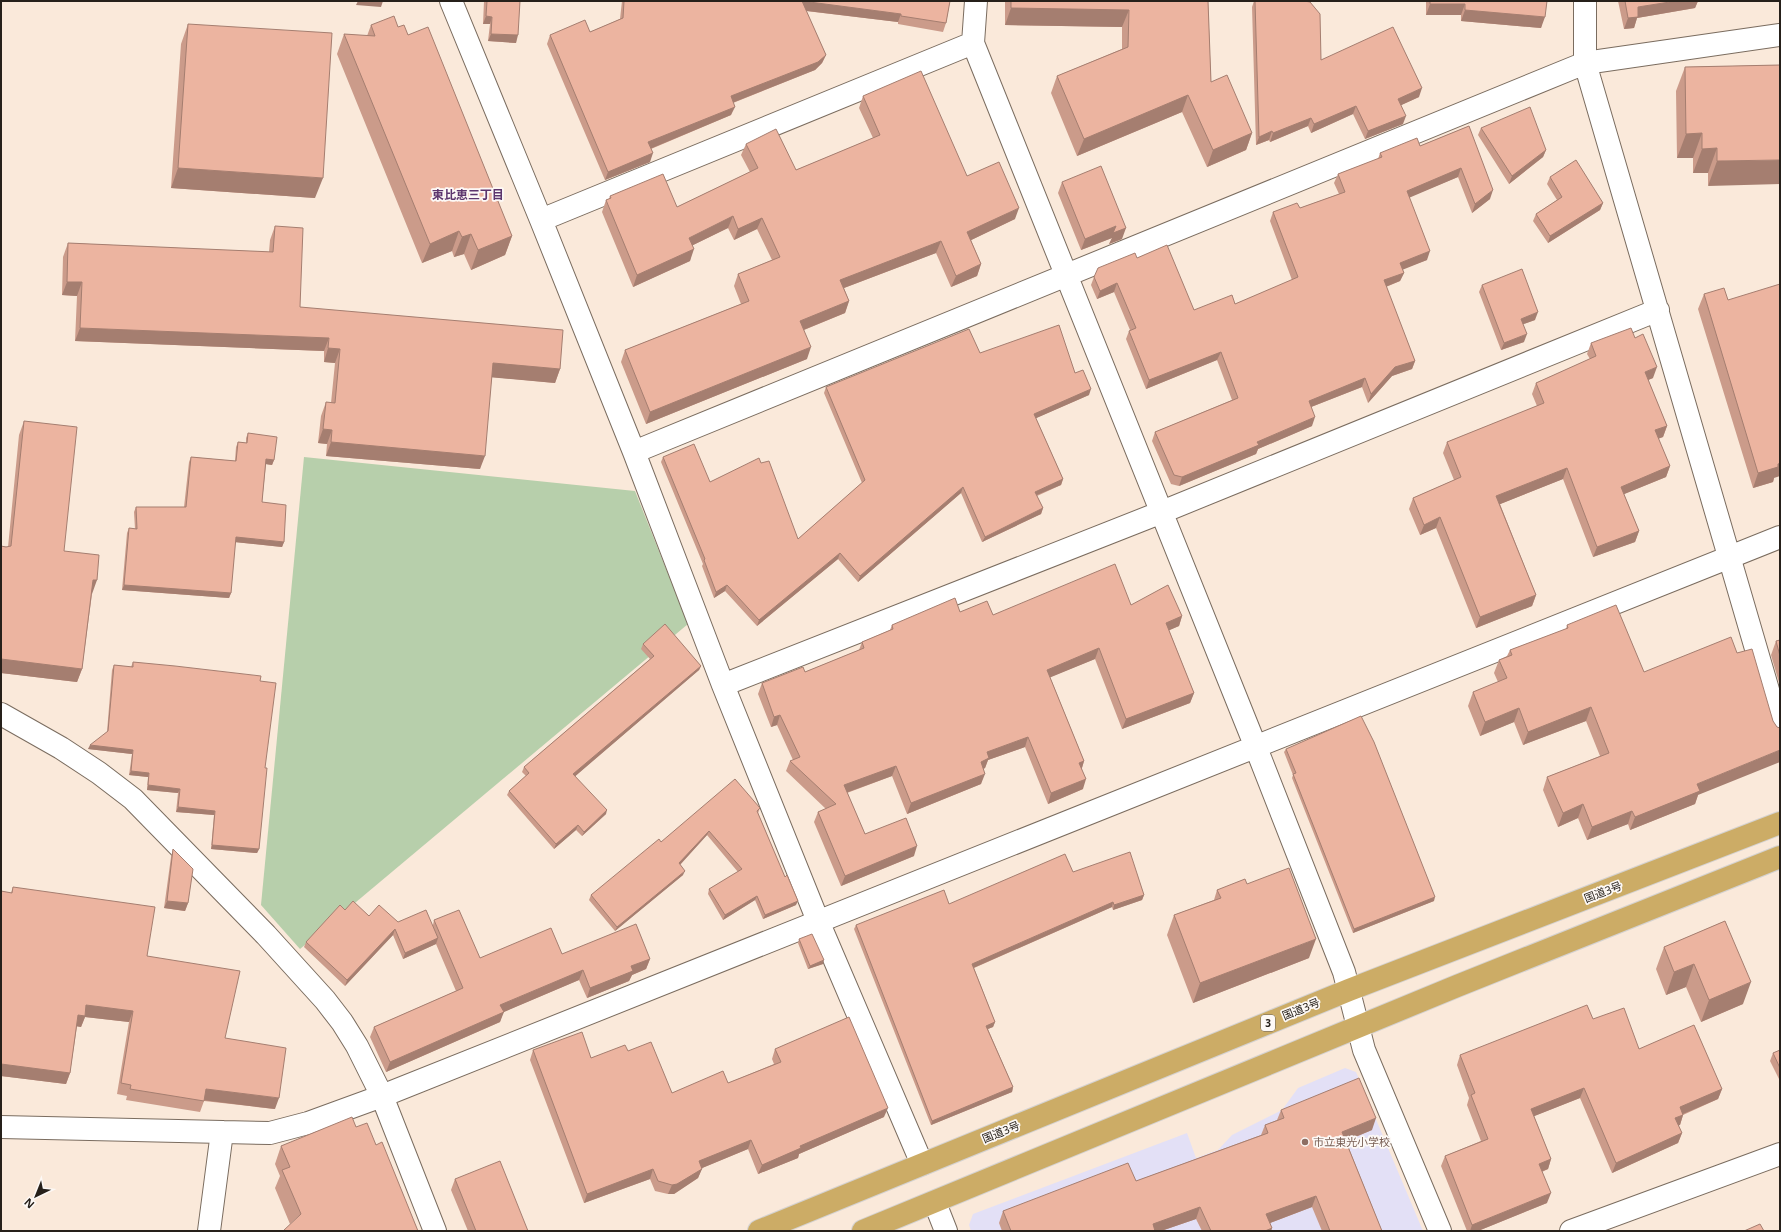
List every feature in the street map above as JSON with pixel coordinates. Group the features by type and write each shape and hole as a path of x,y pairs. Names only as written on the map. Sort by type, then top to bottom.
{"highway":[{"name":"国道3号","path":"759,1231 922,1164 1346,981 1780,823"},
{"path":"863,1231 935,1203 1464,983 1780,857"}],"street":[{"path":"451,1 634,452 723,685 818,921 922,1164"},
{"path":"976,1 973,44 1256,745 1346,981 1364,1050 1440,1231"},
{"path":"1585,1 1585,62 1780,731"},
{"path":"634,452 1585,62 1780,35"},
{"path":"541,220 973,44"},
{"path":"723,685 1162,512 1658,310"},
{"path":"1,1127 270,1133 308,1123 382,1096 1780,536"},
{"path":"1,714 61,748 99,772 139,805 266,935 325,1000 342,1022 357,1046 382,1096 435,1231"},
{"path":"209,1231 222,1132"},
{"path":"1571,1231 1780,1154"},
{"path":"935,1203 946,1231"}],"shaded area":[{"name":"市立東光小学校","path":"1345,1068 1356,1072 1423,1231 971,1231 969,1225 973,1214 1187,1133 1196,1158 1218,1150 1232,1135 1282,1110 1298,1088"}],"green space":[{"path":"304,457 635,491 688,624 300,949 261,905"}],"building":[{"path":"487,1 520,1 518,35 491,34 492,17 486,16"},
{"path":"624,1 802,1 826,55 818,62 731,96 735,107 648,142 653,153 608,172 550,35 585,20 590,32 623,18"},
{"path":"802,1 950,1 946,23 901,16 901,14"},
{"path":"1011,1 1208,1 1211,82 1227,75 1252,133 1213,150 1188,95 1084,139 1057,76 1128,47 1129,10 1011,8"},
{"path":"1255,1 1310,2 1320,14 1321,60 1393,27 1422,88 1398,99 1406,116 1368,131 1356,106 1314,124 1311,118 1259,137"},
{"path":"1430,1 1547,1 1545,17 1465,10 1465,4 1430,4"},
{"path":"1625,1 1676,1 1638,7 1638,17 1628,18"},
{"path":"394,16 398,27 404,25 408,35 428,27 512,236 478,250 471,234 462,237 459,231 430,244 344,34 375,36 371,25"},
{"path":"188,24 332,33 323,178 178,168"},
{"path":"1780,65 1780,160 1717,161 1717,148 1702,149 1702,133 1686,134 1685,67"},
{"path":"921,71 967,176 999,162 1019,208 967,232 981,264 956,276 941,241 840,280 849,301 800,321 811,347 650,412 625,350 749,301 738,274 780,257 762,218 738,229 733,216 689,238 694,249 637,275 606,200 611,198 610,196 663,174 677,207 758,168 746,144 776,129 796,170 880,135 863,96"},
{"path":"1530,107 1546,150 1512,176 1481,128"},
{"path":"1469,126 1493,190 1475,204 1461,168 1407,191 1430,251 1400,263 1404,273 1384,280 1415,361 1395,367 1371,394 1365,378 1309,401 1315,417 1257,442 1259,445 1182,477 1174,475 1155,432 1238,398 1221,352 1149,380 1129,331 1136,328 1117,283 1100,291 1094,277 1098,268 1135,253 1137,258 1167,245 1194,310 1232,295 1235,304 1298,277 1273,212 1297,203 1300,208 1345,192 1338,174 1382,157 1380,153 1417,138 1420,146"},
{"path":"1576,160 1603,203 1550,236 1536,214 1562,197 1550,177"},
{"path":"1101,166 1126,228 1113,233 1116,226 1085,239 1062,182"},
{"path":"275,226 303,228 300,307 563,330 560,369 493,363 485,456 331,442 332,430 323,429 326,402 335,403 340,349 328,348 329,338 80,328 82,282 67,282 68,243 273,252"},
{"path":"1522,269 1538,312 1521,319 1527,334 1504,343 1482,285"},
{"path":"1780,284 1780,463 1778,464 1778,467 1758,473 1704,294 1724,288 1728,300"},
{"path":"1059,325 1075,373 1083,370 1091,389 1034,414 1063,479 1035,492 1043,508 985,537 963,487 860,576 840,553 759,620 727,585 716,592 704,560 705,559 663,457 694,444 710,482 759,458 761,463 769,461 798,539 865,480 826,387 969,329 980,353"},
{"path":"1631,328 1635,338 1643,334 1657,367 1645,372 1667,426 1655,430 1670,466 1621,487 1639,531 1597,547 1567,468 1496,496 1536,595 1480,617 1440,517 1424,525 1413,498 1461,477 1447,442 1544,403 1536,383 1596,356 1591,343"},
{"path":"24,421 77,427 64,551 99,555 97,580 93,580 82,669 1,659 1,546 11,546"},
{"path":"248,433 277,437 274,460 266,459 262,502 286,505 284,542 236,537 231,593 124,585 129,528 137,529 136,507 186,507 191,457 236,461 238,442 247,443"},
{"path":"1115,564 1131,605 1168,585 1182,616 1166,623 1194,693 1126,719 1099,648 1047,670 1084,761 1079,763 1086,779 1051,793 1028,737 987,752 989,758 981,762 985,774 911,803 896,766 844,785 865,834 906,818 917,846 845,876 818,812 836,804 790,761 800,757 780,715 774,717 762,683 803,667 805,672 864,648 862,642 893,629 892,625 955,598 960,612 987,601 993,615"},
{"path":"1616,605 1644,672 1731,637 1737,653 1752,649 1773,721 1777,727 1780,728 1780,750 1697,784 1700,791 1635,817 1632,811 1592,827 1583,804 1563,813 1547,777 1609,753 1591,707 1528,732 1519,708 1485,722 1473,692 1507,678 1499,660 1512,655 1510,650 1568,628 1567,625"},
{"path":"665,624 701,666 573,774 607,810 584,832 578,825 556,844 509,791 529,773 524,767 654,656 643,644"},
{"path":"1780,640 1780,656 1776,641"},
{"path":"133,662 261,676 260,681 276,683 265,768 267,768 259,849 212,845 215,811 178,807 180,789 148,785 149,773 131,771 133,750 90,745 108,731 114,665 133,667"},
{"path":"1361,716 1374,742 1435,897 1354,929 1293,774 1296,773 1286,749"},
{"path":"735,779 760,808 757,811 785,877 787,875 798,901 765,915 757,896 725,915 709,889 742,869 709,831 679,863 685,871 617,927 591,895 659,839 661,842"},
{"path":"173,849 193,869 188,903 167,901"},
{"path":"1130,852 1144,895 1114,905 1113,902 972,964 995,1022 986,1026 1013,1087 932,1121 856,925 944,890 949,904 1065,854 1073,872"},
{"path":"1289,868 1316,939 1200,983 1174,915 1221,898 1217,890 1245,879 1247,884"},
{"path":"13,887 155,907 147,956 240,971 225,1038 286,1048 279,1098 206,1089 204,1101 130,1089 131,1085 121,1083 133,1011 86,1005 85,1016 78,1015 70,1073 1,1064 1,891 12,893"},
{"path":"353,901 369,916 379,905 398,922 426,910 438,938 405,953 395,929 347,980 306,942 340,905 345,910"},
{"path":"459,910 480,958 551,928 562,954 636,924 650,959 631,966 633,971 590,988 583,970 500,1005 504,1012 390,1062 374,1027 463,988 434,920"},
{"path":"1725,921 1751,982 1709,1000 1694,964 1674,972 1664,947"},
{"path":"812,934 824,960 810,966 799,939"},
{"path":"1587,1005 1593,1019 1624,1008 1639,1049 1694,1025 1722,1089 1680,1107 1683,1115 1675,1118 1682,1133 1616,1163 1584,1088 1531,1109 1551,1159 1539,1164 1551,1193 1472,1225 1445,1156 1488,1139 1471,1095 1475,1093 1460,1055"},
{"path":"849,1017 888,1108 800,1146 801,1148 762,1165 751,1140 699,1161 702,1169 677,1184 672,1185 658,1181 653,1169 587,1194 533,1050 582,1032 591,1058 625,1045 628,1051 651,1042 672,1093 723,1071 728,1083 781,1062 775,1049"},
{"path":"1780,1050 1780,1068 1773,1053"},
{"name":"市立東光小学校","path":"1359,1078 1376,1118 1342,1132 1382,1231 1330,1231 1316,1196 1266,1214 1272,1228 1265,1231 1211,1231 1200,1207 1153,1224 1155,1231 1011,1231 1003,1211 1128,1163 1136,1181 1268,1133 1265,1125 1284,1118 1281,1110"},
{"path":"352,1117 356,1127 367,1123 376,1145 382,1142 418,1231 283,1231 301,1214 282,1170 290,1167 281,1146"},
{"path":"500,1161 528,1231 476,1231 455,1179"},
{"path":"1760,1224 1764,1231 1744,1231"}],"place":[{"name":"市立東光小学校","path":"1305,1142"}],"district":[{"name":"東比恵三丁目","path":"468,195"}]}
